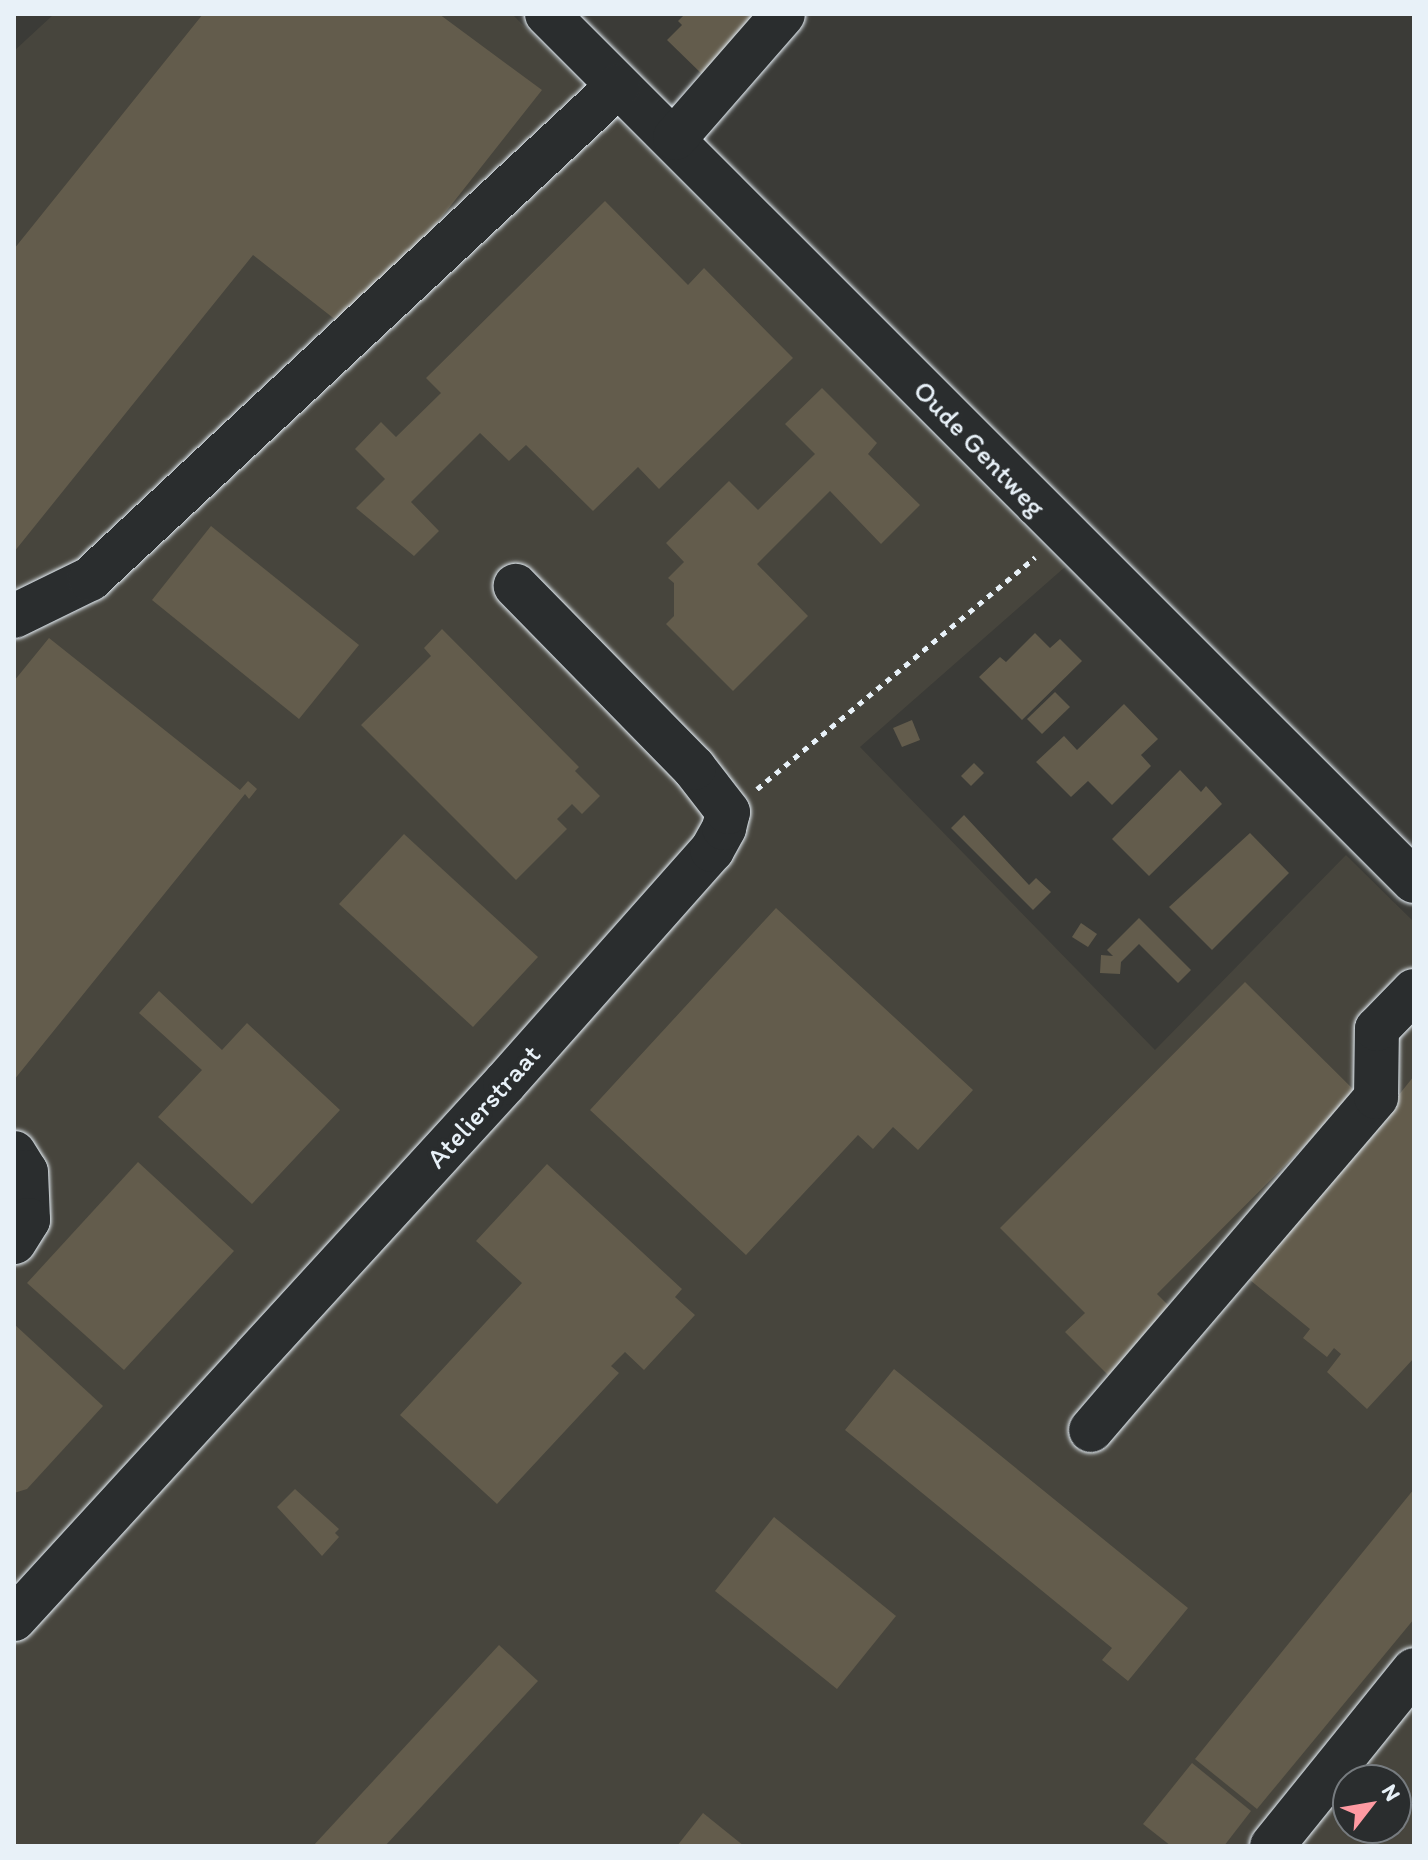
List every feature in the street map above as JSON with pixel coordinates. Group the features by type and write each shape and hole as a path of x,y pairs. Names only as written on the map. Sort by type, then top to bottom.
{"street":[{"name":"Oude Gentweg","path":"547,14 675,138 1063,533 1414,881"},
{"path":"675,138 783,14"},
{"path":"14,616 90,579 618,86"},
{"path":"516,586 694,768 728,812"},
{"name":"Atelierstraat","path":"14,1619 702,862 728,812"},
{"path":"1091,1430 1376,1097 1377,1029 1414,991"},
{"path":"14,1153 26,1172 28,1220 14,1242"},
{"path":"1272,1846 1414,1670"}],"path":[{"path":"728,812 1063,533"}],"shaded area":[{"path":"54,14 512,14 1065,567 860,747 1155,1050 1346,855 1414,922 1414,1846 14,1846 14,51"}],"building":[{"path":"203,14 439,14 542,90 351,332 253,255 14,552 14,249"},
{"path":"685,14 759,14 706,78 667,40 682,25 678,21"},
{"path":"605,201 688,285 704,268 793,358 659,489 638,467 593,511 526,445 509,461 480,433 411,502 439,531 414,556 356,508 385,479 355,449 381,422 396,437 441,393 426,378"},
{"path":"822,388 877,443 868,454 920,505 881,544 830,491 757,564 808,616 733,691 666,624 674,616 674,583 668,578 684,562 666,543 729,481 758,510 815,454 785,424"},
{"path":"211,526 359,645 299,719 152,600"},
{"path":"442,629 579,767 575,771 600,796 582,814 572,804 557,819 567,829 516,880 361,725 431,656 424,648"},
{"path":"1035,633 1050,648 1060,639 1082,661 1022,720 979,677 1000,657 1006,662"},
{"path":"49,638 240,790 248,781 257,789 249,799 245,794 14,1080 14,681"},
{"path":"1055,692 1070,707 1042,734 1027,719"},
{"path":"1124,704 1158,739 1141,755 1151,766 1112,805 1088,781 1071,797 1036,762 1064,736 1077,750"},
{"path":"912,720 920,740 902,747 893,728"},
{"path":"974,763 984,773 971,786 961,776"},
{"path":"1180,770 1201,792 1206,786 1222,804 1149,876 1112,839"},
{"path":"964,815 1029,885 1036,878 1051,892 1033,910 951,828"},
{"path":"1250,833 1289,873 1212,950 1169,907"},
{"path":"404,834 538,957 473,1027 339,904"},
{"path":"776,908 973,1090 918,1150 893,1127 873,1149 858,1135 746,1255 590,1110"},
{"path":"1139,918 1191,970 1178,983 1139,944 1121,962 1120,974 1100,973 1101,955 1113,956 1107,950"},
{"path":"1081,923 1097,934 1088,947 1072,937"},
{"path":"1245,982 1357,1093 1157,1294 1179,1316 1112,1379 1065,1332 1085,1313 1000,1228"},
{"path":"159,991 222,1050 247,1023 340,1110 252,1204 158,1117 202,1070 139,1013"},
{"path":"1414,1076 1414,1358 1367,1409 1327,1372 1341,1354 1334,1348 1327,1357 1303,1338 1310,1329 1250,1280"},
{"path":"138,1162 234,1251 124,1370 27,1283"},
{"path":"547,1164 682,1289 675,1297 695,1315 644,1370 625,1352 611,1366 619,1373 497,1504 400,1415 522,1283 476,1241"},
{"path":"14,1324 103,1406 27,1489 14,1493"},
{"path":"894,1369 1188,1608 1128,1681 1102,1660 1112,1648 845,1430"},
{"path":"295,1489 339,1529 335,1533 339,1537 322,1556 277,1507"},
{"path":"1414,1489 1414,1619 1257,1809 1195,1759"},
{"path":"774,1517 896,1616 837,1689 715,1591"},
{"path":"499,1645 538,1681 385,1846 313,1846"},
{"path":"1192,1763 1251,1811 1224,1846 1171,1846 1143,1824"},
{"path":"703,1813 744,1846 677,1846"}]}
